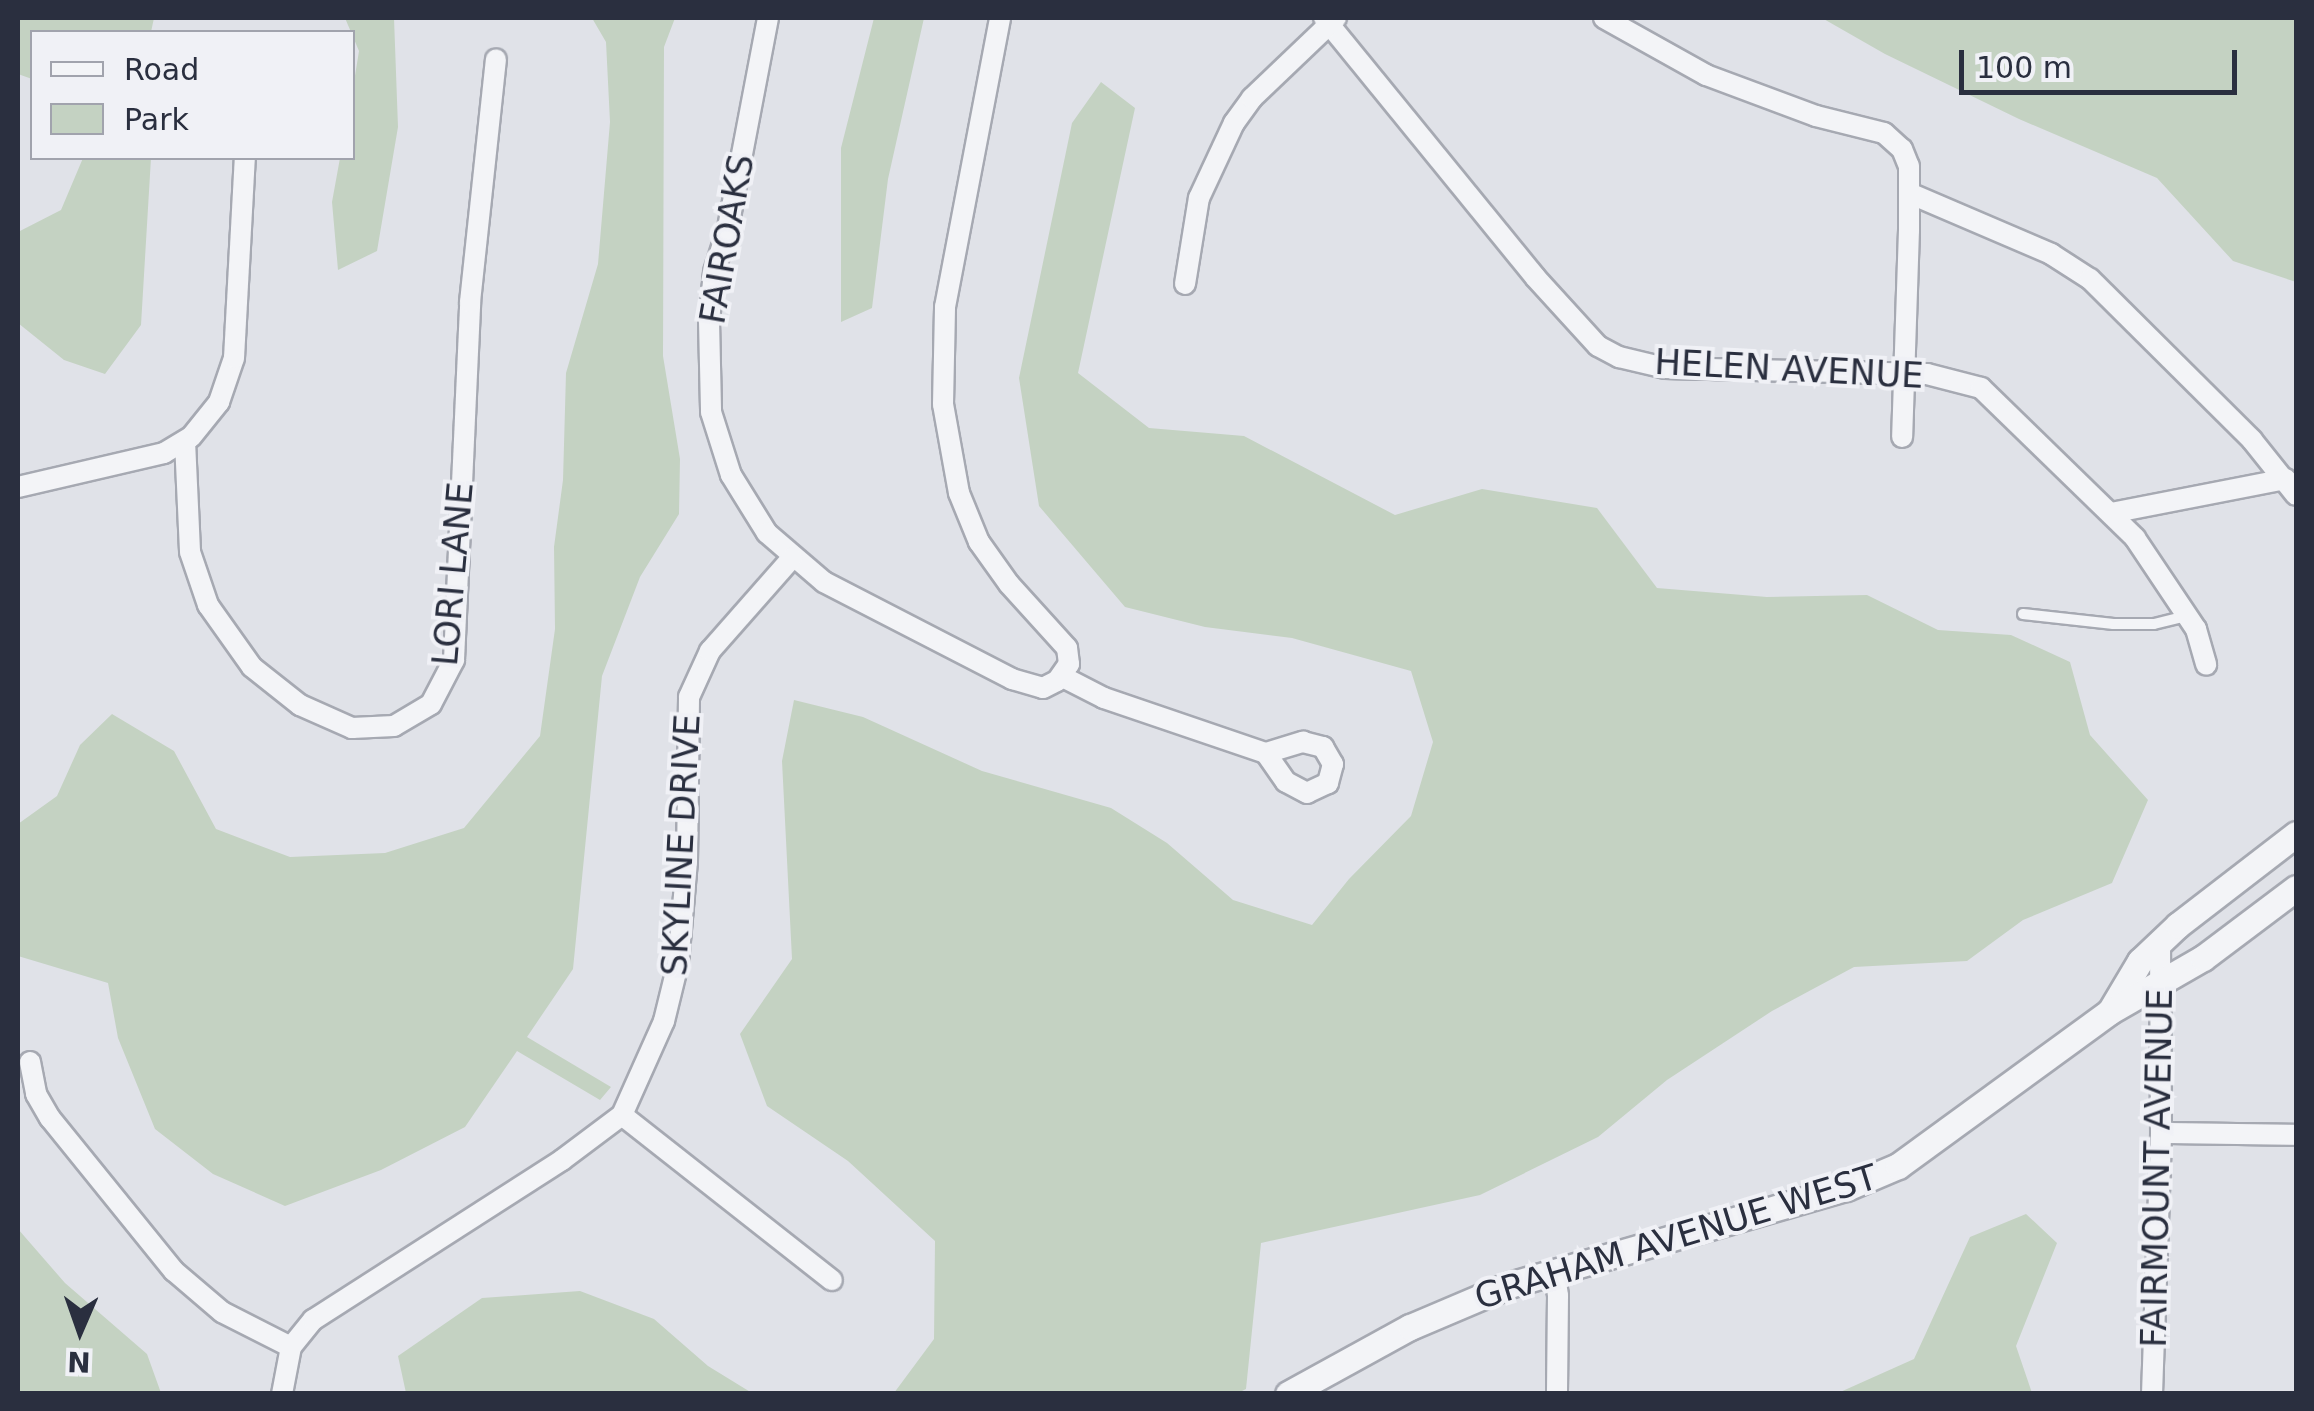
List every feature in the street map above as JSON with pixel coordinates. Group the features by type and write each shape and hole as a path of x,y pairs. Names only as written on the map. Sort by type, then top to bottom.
{"street":[{"name":"FAIROAKS","path":"768,18 728,228 714,272 708,379 711,412 731,476 767,533 792,558"},
{"path":"792,558 835,589 1012,680 1043,688 1061,676 1068,664 1067,648 993,564 966,516 948,450 944,404 946,306 1000,18"},
{"path":"1604,18 1722,81 1816,116 1884,134 1902,148 1907,160 1909,193 1902,438"},
{"path":"1184,284 1199,198 1234,123 1252,98 1329,19"},
{"name":"HELEN AVENUE","path":"1329,19 1526,266 1598,346 1619,357 1665,368 1902,373 1954,379 1981,388 2135,538 2188,616 2206,665"},
{"name":"LORI LANE","path":"185,442 190,552 208,605 252,668 300,705 352,728 394,726 431,704 454,660 470,302 496,59"},
{"path":"18,487 164,453 185,442 219,402 234,358 245,160"},
{"path":"1909,193 2051,254 2090,278 2252,440 2291,487"},
{"path":"2110,513 2291,487"},
{"name":"SKYLINE DRIVE","path":"291,1348 313,1320 562,1160 622,1115 664,1022 678,964 687,862 689,697 710,651 792,558"},
{"path":"1061,676 1104,698 1266,753"},
{"path":"2109,1012 2140,961 2296,834"},
{"name":"GRAHAM AVENUE WEST","path":"1288,1394 1466,1301 1554,1270 1874,1178 1940,1139 2109,1012 2162,982 2296,888"},
{"name":"FAIRMOUNT AVENUE","path":"2152,1394 2161,1134 2160,942"},
{"path":"30,1062 36,1094 50,1118 174,1271 222,1312 291,1348 282,1394"},
{"path":"622,1115 832,1280"},
{"path":"2161,1134 2296,1135"},
{"path":"1554,1270 1558,1296 1557,1394"}],"lane":[{"path":"2023,614 2113,624 2154,624 2188,616"}],"green space":[{"path":"18,18 154,18 151,30 30,30 30,78 18,74"},
{"path":"345,18 394,18 398,127 377,251 338,270 332,202 340,160 355,160 355,76 359,51 355,30 350,30"},
{"path":"592,18 675,18 664,47 663,356 680,459 679,514 640,577 602,676 573,969 527,1037 611,1087 600,1100 517,1051 465,1127 381,1170 285,1206 213,1174 155,1129 118,1038 108,983 18,956 18,824 57,796 80,745 112,714 174,751 216,829 290,857 385,853 464,828 540,736 555,629 554,547 563,480 566,373 598,264 610,122 606,42"},
{"path":"874,18 924,18 888,179 872,308 841,322 841,148"},
{"path":"1822,18 2296,18 2296,282 2233,261 2157,178 2019,119 1885,54"},
{"path":"1101,82 1135,108 1078,373 1149,428 1244,436 1395,515 1482,489 1597,508 1657,588 1767,597 1867,595 1938,630 2011,635 2070,662 2090,735 2148,800 2112,883 2023,920 1967,961 1854,967 1772,1011 1667,1080 1598,1137 1480,1195 1261,1243 1246,1389 1238,1393 894,1393 934,1339 935,1241 848,1161 767,1106 740,1034 792,959 782,761 794,700 863,717 982,771 1111,808 1167,843 1233,900 1312,925 1349,879 1411,816 1433,742 1411,671 1292,638 1205,627 1125,607 1039,506 1019,378 1072,123"},
{"path":"82,160 151,160 141,325 105,374 64,360 18,323 18,232 61,210"},
{"path":"2026,1214 2057,1243 2016,1346 2032,1393 1838,1393 1914,1359 1970,1237"},
{"path":"18,1229 65,1283 147,1354 161,1393 18,1393"},
{"path":"580,1291 654,1319 708,1366 752,1393 406,1393 398,1356 482,1298"}]}
